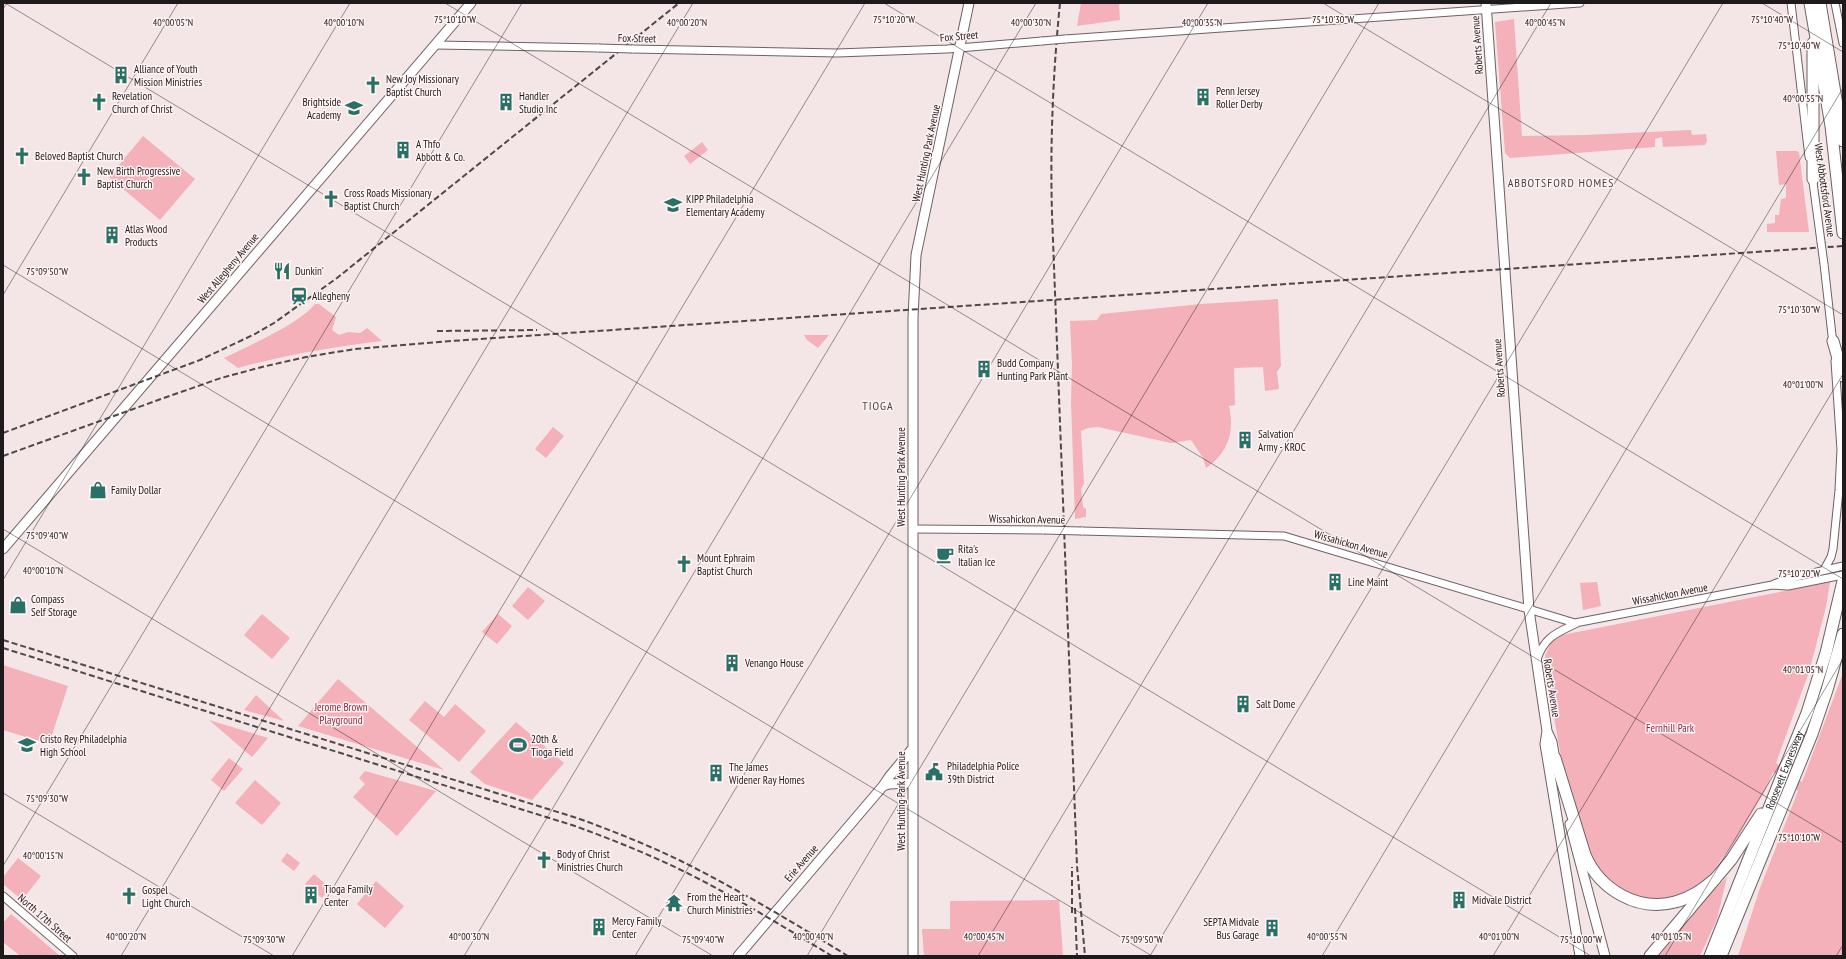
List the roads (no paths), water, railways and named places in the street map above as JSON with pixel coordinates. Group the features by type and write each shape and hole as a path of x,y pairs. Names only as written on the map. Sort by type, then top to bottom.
{"highway":[{"path":"1810,3 1832,126 1843,233"},
{"path":"1820,3 1843,141"},
{"path":"1813,179 1812,66 1814,22"},
{"path":"1833,341 1843,376"},
{"name":"Roosevelt Expressway","path":"1710,956 1818,682 1832,630 1843,580"},
{"name":"Roosevelt Expressway","path":"1721,956 1820,712 1843,634"},
{"path":"1555,758 1585,856 1592,871 1609,889 1630,900 1663,904 1683,900 1699,892 1715,879"},
{"path":"1650,956 1715,879 1744,841 1781,778"},
{"path":"1730,956 1740,910"}],"main road":[{"name":"West Allegheny Avenue","path":"3,549 471,3"},
{"name":"West Hunting Park Avenue","path":"913,956 913,529 915,267 969,3"},
{"name":"Roberts Avenue","path":"1486,6 1529,610 1547,731 1552,742 1561,789 1604,956"},
{"name":"Roberts Avenue","path":"1547,731 1545,744 1580,956"},
{"name":"Erie Avenue","path":"738,956 883,786 913,748"},
{"path":"883,786 889,784 913,783"}],"street":[{"name":"Fox Street","path":"434,45 525,45 827,54 960,47 1486,6 1580,3"},
{"name":"West Abbottsford Avenue","path":"1792,3 1807,143 1813,179 1833,341 1841,435 1841,467 1833,549 1831,557 1824,570"},
{"path":"1835,3 1843,43"},
{"name":"Wissahickon Avenue","path":"913,529 1044,530 1284,536 1568,622 1579,622 1772,585 1787,579 1843,566"},
{"name":"Wissahickon Avenue","path":"1772,585 1788,586 1843,575"},
{"path":"1536,661 1542,646 1551,636 1579,622"},
{"name":"North 17th Street","path":"3,896 73,956"}],"railway":[{"path":"3,433 200,360 255,334 274,323 337,278 679,3"},
{"path":"1060,3 1053,108 1051,161 1052,214 1077,866 1085,956"},
{"path":"3,456 221,378 306,357 355,349 451,341 1843,246"},
{"path":"437,331 537,330"},
{"path":"3,640 577,818 656,849 703,872 766,907 848,956"},
{"path":"3,648 575,826 621,843 713,886 832,956"},
{"path":"1072,867 1072,913"},
{"path":"1075,908 1077,956"}],"place":[{"name":"Alliance of Youth Mission Ministries","path":"121,75"},
{"name":"New Joy Missionary Baptist Church","path":"373,85"},
{"name":"Penn Jersey Roller Derby","path":"1203,97"},
{"name":"Revelation Church of Christ","path":"99,102"},
{"name":"Handler Studio Inc","path":"506,102"},
{"name":"Brightside Academy","path":"354,108"},
{"name":"A Thfo Abbott & Co.","path":"403,150"},
{"name":"Beloved Baptist Church","path":"22,156"},
{"name":"New Birth Progressive Baptist Church","path":"84,177"},
{"name":"Cross Roads Missionary Baptist Church","path":"331,199"},
{"name":"KIPP Philadelphia Elementary Academy","path":"673,205"},
{"name":"Atlas Wood Products","path":"112,235"},
{"name":"Dunkin'","path":"282,271"},
{"name":"Allegheny","path":"299,296"},
{"name":"Budd Company Hunting Park Plant","path":"984,369"},
{"name":"Salvation Army - KROC","path":"1245,440"},
{"name":"Family Dollar","path":"98,490"},
{"name":"Rita's Italian Ice","path":"945,555"},
{"name":"Mount Ephraim Baptist Church","path":"684,564"},
{"name":"Line Maint","path":"1335,582"},
{"name":"Compass Self Storage","path":"18,605"},
{"name":"Venango House","path":"732,663"},
{"name":"Salt Dome","path":"1243,704"},
{"name":"Cristo Rey Philadelphia High School","path":"27,745"},
{"name":"20th & Tioga Field","path":"518,745"},
{"name":"Philadelphia Police 39th District","path":"934,772"},
{"name":"The James Widener Ray Homes","path":"716,773"},
{"name":"Body of Christ Ministries Church","path":"544,860"},
{"name":"Tioga Family Center","path":"311,895"},
{"name":"Gospel Light Church","path":"129,896"},
{"name":"Midvale District","path":"1459,900"},
{"name":"From the Heart Church Ministries","path":"674,903"},
{"name":"Mercy Family Center","path":"599,927"},
{"name":"SEPTA Midvale Bus Garage","path":"1272,928"}],"district":[{"name":"ABBOTSFORD HOMES","path":"1561,182"},
{"name":"TIOGA","path":"878,405"}],"park label":[{"name":"Jerome Brown Playground","path":"341,713"},
{"name":"Fernhill Park","path":"1670,728"}]}
